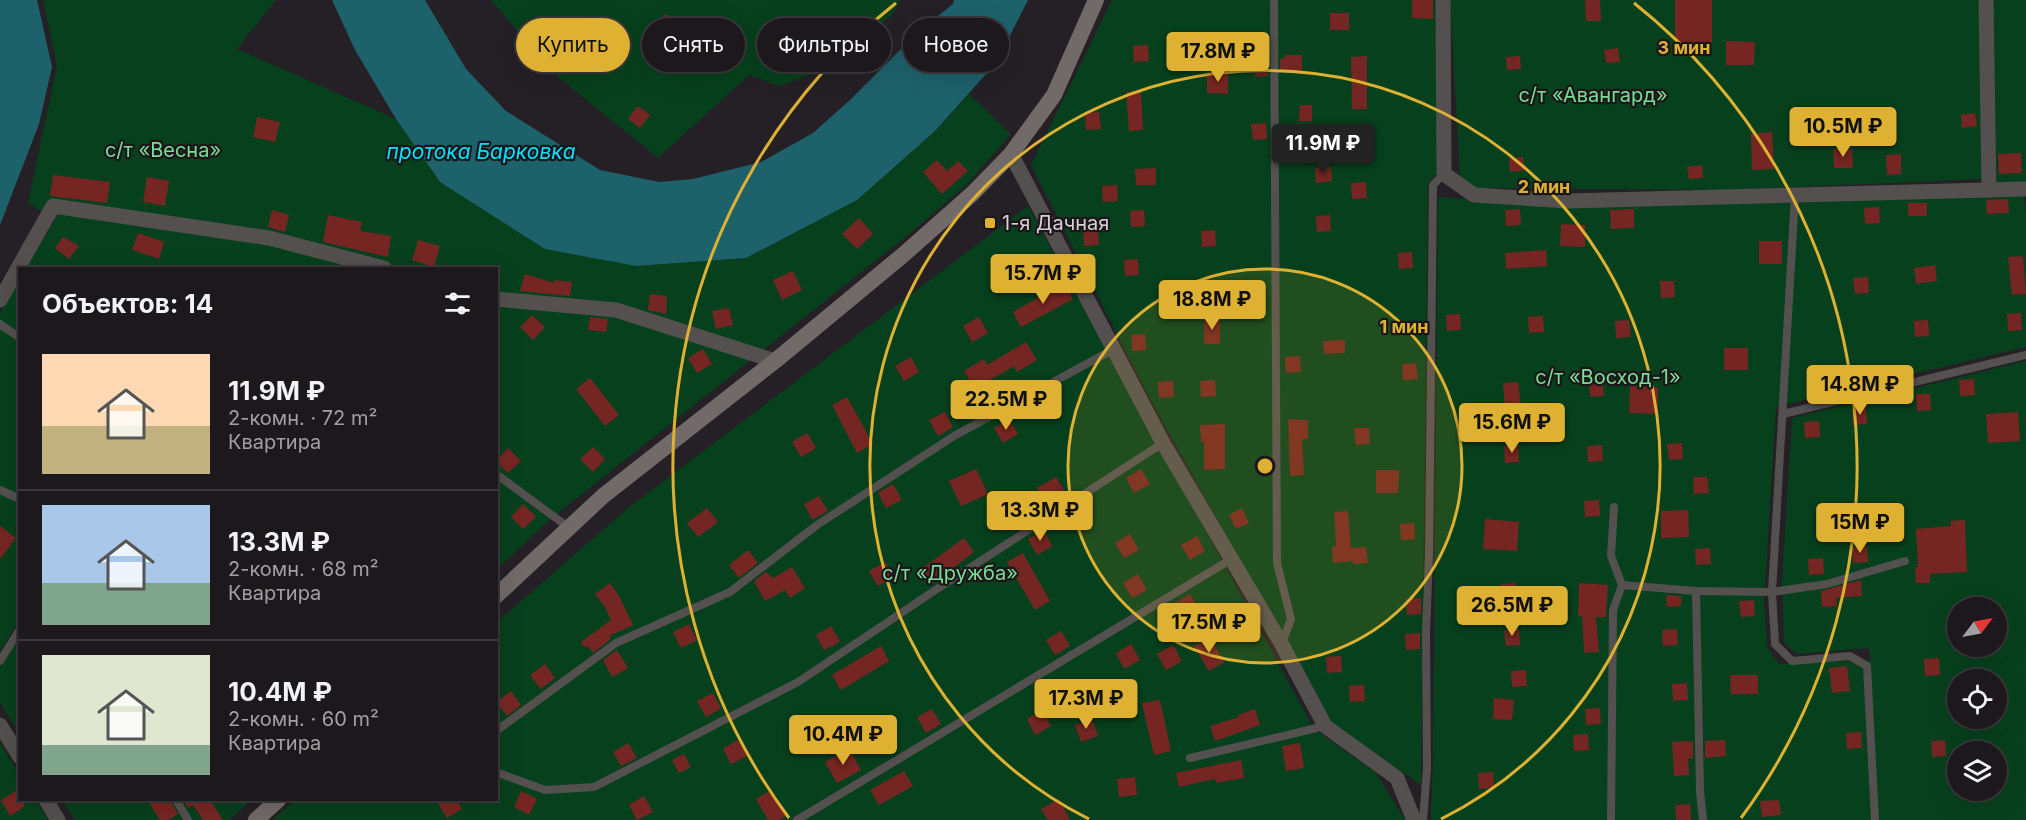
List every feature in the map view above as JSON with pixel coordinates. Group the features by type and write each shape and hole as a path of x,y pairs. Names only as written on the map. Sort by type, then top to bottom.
{"main road":[{"path":"498,594 603,496 775,361 951,214 1011,154 1054,95 1096,0"},
{"path":"256,820 277,801"}],"street":[{"path":"1443,0 1444,174 1474,195 1567,201 2026,189"},
{"path":"1986,0 1989,190"},
{"path":"1011,154 1162,443 1281,643 1325,726 1396,778 1414,820"},
{"path":"19,267 53,207 269,238 380,267"},
{"path":"0,300 18,268"},
{"path":"498,299 616,310 775,361"},
{"path":"0,725 18,754"},
{"path":"47,801 58,820"}],"lane":[{"path":"1274,0 1277,563 1291,619 1281,643"},
{"path":"1423,820 1426,769 1432,185 1444,174"},
{"path":"1795,195 1772,592 1775,644 1792,661 1850,656 1867,666 1875,820"},
{"path":"0,324 18,337"},
{"path":"498,730 616,643 730,592 817,525 954,435 1114,349"},
{"path":"1783,414 2026,356"},
{"path":"498,773 545,790 594,787 798,682 1162,443"},
{"path":"498,475 569,528"},
{"path":"0,490 18,498"},
{"path":"1611,820 1613,610 1622,585 1611,556 1614,507"},
{"path":"797,820 1230,560"},
{"path":"1622,585 1696,591 1772,592 1827,584 1905,561"},
{"path":"1696,591 1700,791 1703,820"},
{"path":"0,661 18,632"},
{"path":"1190,758 1325,726"},
{"path":"177,801 188,820"}],"green space":[{"name":"с/т «Весна»","path":"43,0 276,0 237,49 396,119 440,182 636,266 746,258 857,200 934,132 969,94 1011,134 968,183 913,231 547,522 498,568 498,267 27,267 55,220 28,203 57,66"},
{"path":"491,0 900,0 889,18 757,18 757,72 817,72 779,86 749,75 658,158 552,72 630,72 630,18 516,18 516,30"},
{"path":"1112,0 1438,0 1439,171 1428,184 1421,785 1329,721 1147,393 1031,165"},
{"name":"с/т «Авангард»","path":"1450,0 1979,0 1982,179 1723,190 1473,188 1460,176"},
{"path":"1992,0 2026,0 2026,182 1997,183"},
{"name":"с/т «Восход-1»","path":"2024,194 2026,347 1776,407 1764,601 1767,647 1779,664 1871,660 1869,648 1797,654 1784,643 1782,580 1792,418 2026,361 2026,820 1431,820 1438,197 1567,206"},
{"name":"с/т «Дружба»","path":"1028,206 1314,729 1376,773 1405,820 272,820 294,801 498,801 498,621 628,508"},
{"path":"18,282 18,623 0,651 0,313"},
{"path":"18,639 18,731 0,702 0,668"},
{"path":"0,743 18,772 18,801 37,801 48,820 0,820"},
{"path":"63,801 251,801 228,820 75,820"}],"water":[{"path":"0,0 37,0 52,67 39,124 0,225"},
{"name":"протока Барковка","path":"332,0 425,0 466,69 506,111 600,170 659,182 693,179 761,162 813,133 878,72 891,72 891,59 903,47 903,72 988,72 934,132 857,200 746,258 636,266 545,249 440,182 396,119 355,50"},
{"name":"протока Барковка","path":"954,0 1028,0 1009,37 1009,18 936,18 953,4"}],"building":[{"path":"1412,0 1433,0 1433,19 1412,18"},
{"path":"1585,0 1600,0 1601,21 1586,21"},
{"path":"1675,0 1712,0 1712,44 1675,44"},
{"path":"1330,13 1349,13 1349,30 1330,30"},
{"path":"1726,41 1755,42 1754,65 1726,65"},
{"path":"1148,45 1149,61 1134,62 1133,46"},
{"path":"1618,48 1620,62 1606,63 1604,50"},
{"path":"1284,55 1302,55 1302,72 1280,72 1280,59 1284,59"},
{"path":"1367,56 1367,109 1352,109 1351,57"},
{"path":"1520,56 1521,69 1507,70 1506,57"},
{"path":"1268,60 1268,76 1255,77 1255,72 1236,72 1235,62"},
{"path":"1207,72 1228,72 1228,94 1207,93"},
{"path":"1141,91 1143,130 1129,131 1126,92"},
{"path":"1300,105 1312,105 1312,121 1299,121"},
{"path":"638,106 650,115 640,128 628,119"},
{"path":"1099,112 1101,129 1086,130 1085,113"},
{"path":"1975,113 1977,126 1962,128 1961,115"},
{"path":"257,117 280,122 275,142 253,137"},
{"path":"1266,123 1267,139 1253,140 1251,124"},
{"path":"1772,132 1774,169 1752,170 1751,134"},
{"path":"1368,134 1369,150 1338,152 1336,135"},
{"path":"1852,148 1853,168 1834,168 1833,149"},
{"path":"2021,153 2022,173 1999,174 1998,154"},
{"path":"1901,154 1901,174 1887,175 1886,155"},
{"path":"1523,157 1525,170 1510,172 1509,159"},
{"path":"937,160 947,171 958,161 968,171 942,194 923,172"},
{"path":"1702,165 1703,178 1689,179 1687,167"},
{"path":"1331,167 1332,181 1316,183 1315,168"},
{"path":"1156,168 1156,185 1136,185 1135,169"},
{"path":"53,175 110,182 107,203 50,196"},
{"path":"147,177 169,181 165,206 143,202"},
{"path":"1366,182 1367,198 1352,199 1351,183"},
{"path":"1117,185 1118,201 1103,202 1102,186"},
{"path":"2008,199 2009,213 1987,214 1986,200"},
{"path":"1908,203 1927,203 1927,216 1908,216"},
{"path":"1879,207 1880,223 1865,224 1864,208"},
{"path":"1520,209 1521,225 1506,226 1505,210"},
{"path":"1634,209 1634,228 1611,229 1610,210"},
{"path":"272,210 289,215 285,232 268,227"},
{"path":"1144,210 1145,226 1131,227 1130,211"},
{"path":"328,215 362,222 360,231 391,236 388,257 323,242"},
{"path":"1330,215 1331,231 1317,232 1316,216"},
{"path":"859,218 873,234 857,249 842,234"},
{"path":"1561,224 1585,225 1585,247 1560,246"},
{"path":"1083,229 1098,229 1099,245 1084,246"},
{"path":"1215,230 1216,246 1202,247 1201,231"},
{"path":"138,233 164,242 159,259 132,250"},
{"path":"63,237 79,246 69,259 55,248"},
{"path":"418,240 440,246 434,267 412,260"},
{"path":"1759,241 1782,241 1782,264 1759,264"},
{"path":"1546,250 1547,266 1506,269 1505,253"},
{"path":"1412,252 1413,268 1399,269 1398,253"},
{"path":"2023,256 2026,294 2012,295 2008,257"},
{"path":"1138,259 1139,275 1125,276 1124,260"},
{"path":"1935,265 1937,281 1916,284 1914,268"},
{"path":"793,271 802,290 782,300 773,280"},
{"path":"525,274 554,283 554,280 572,282 570,296 520,291"},
{"path":"1868,277 1869,293 1855,294 1853,278"},
{"path":"1660,281 1674,281 1675,297 1661,298"},
{"path":"1064,283 1073,299 1021,327 1013,312"},
{"path":"1213,290 1214,306 1200,307 1198,291"},
{"path":"650,294 667,296 666,314 648,310"},
{"path":"729,308 733,325 716,329 712,311"},
{"path":"2021,313 2022,330 2008,331 2007,314"},
{"path":"1460,314 1461,330 1447,331 1446,315"},
{"path":"532,315 545,327 533,340 520,327"},
{"path":"1543,316 1544,332 1529,333 1528,317"},
{"path":"590,317 608,319 606,332 588,330"},
{"path":"979,317 988,333 972,342 963,326"},
{"path":"1204,318 1220,319 1220,344 1204,344"},
{"path":"1629,320 1631,337 1616,338 1615,321"},
{"path":"1928,320 1929,336 1915,337 1914,321"},
{"path":"1145,334 1146,350 1132,351 1131,335"},
{"path":"1345,340 1345,353 1324,354 1323,341"},
{"path":"1026,342 1037,360 1017,372 1014,366 975,389 964,371 984,359 987,365"},
{"path":"1724,348 1748,348 1748,370 1724,370"},
{"path":"703,349 712,364 697,373 688,358"},
{"path":"1300,356 1301,372 1286,373 1285,357"},
{"path":"911,357 919,372 904,381 895,366"},
{"path":"1416,363 1418,379 1403,380 1402,364"},
{"path":"590,378 619,415 605,426 576,389"},
{"path":"1974,379 1975,395 1960,396 1959,380"},
{"path":"1215,380 1216,396 1201,397 1200,381"},
{"path":"1603,380 1604,396 1590,397 1589,381"},
{"path":"1173,381 1174,397 1159,398 1158,382"},
{"path":"1518,382 1521,407 1505,409 1503,383"},
{"path":"1630,386 1658,387 1658,414 1629,413"},
{"path":"1916,394 1930,394 1931,410 1917,411"},
{"path":"847,397 873,444 857,453 832,405"},
{"path":"1866,408 1867,424 1853,425 1852,409"},
{"path":"945,412 953,427 938,436 929,420"},
{"path":"2018,412 2020,441 1988,443 1986,414"},
{"path":"1009,419 1018,434 1003,443 994,428"},
{"path":"1288,419 1308,420 1308,439 1302,439 1304,475 1290,476"},
{"path":"1819,421 1820,437 1805,438 1804,422"},
{"path":"1225,424 1225,469 1204,470 1204,442 1201,442 1200,425"},
{"path":"1354,428 1369,428 1370,444 1356,445"},
{"path":"807,433 816,448 801,457 792,442"},
{"path":"1682,443 1683,459 1669,460 1667,444"},
{"path":"1518,445 1519,462 1505,463 1504,446"},
{"path":"1602,445 1603,461 1588,462 1587,446"},
{"path":"593,447 605,459 593,472 580,459"},
{"path":"508,448 521,461 508,473 498,463 498,459"},
{"path":"976,469 988,494 961,506 949,481"},
{"path":"1141,469 1150,484 1134,493 1126,478"},
{"path":"1376,470 1399,470 1398,493 1376,493"},
{"path":"1056,477 1067,495 1047,507 1037,488"},
{"path":"1693,477 1707,477 1709,493 1694,494"},
{"path":"893,484 902,500 886,508 878,493"},
{"path":"819,496 828,511 812,520 804,504"},
{"path":"1599,500 1600,516 1585,517 1584,501"},
{"path":"523,504 536,517 523,529 511,517"},
{"path":"707,508 718,522 698,537 687,523"},
{"path":"1242,508 1249,523 1236,529 1229,515"},
{"path":"1688,510 1689,537 1661,538 1661,511"},
{"path":"1348,511 1351,548 1366,547 1368,563 1353,564 1353,561 1333,563 1332,546 1336,546 1334,512"},
{"path":"1485,519 1519,522 1517,551 1483,549"},
{"path":"1965,520 1967,572 1930,574 1930,583 1916,583 1915,567 1918,567 1916,529 1951,526 1950,521"},
{"path":"1414,523 1415,539 1401,540 1400,524"},
{"path":"0,526 16,538 0,559"},
{"path":"1044,530 1052,546 1037,555 1028,539"},
{"path":"1130,534 1139,550 1124,558 1115,543"},
{"path":"1197,536 1205,551 1190,560 1181,545"},
{"path":"964,538 974,552 931,585 920,570"},
{"path":"1867,546 1868,562 1853,563 1852,547"},
{"path":"1710,548 1711,564 1696,565 1695,549"},
{"path":"748,550 758,563 739,578 729,565"},
{"path":"1023,553 1050,601 1035,610 1007,562"},
{"path":"1823,558 1824,574 1809,575 1808,559"},
{"path":"885,562 894,577 878,586 869,571"},
{"path":"792,567 805,588 790,598 785,590 765,601 754,581 766,572 773,578"},
{"path":"1138,574 1147,590 1132,598 1123,583"},
{"path":"1861,580 1862,596 1836,598 1837,606 1822,607 1821,591"},
{"path":"610,583 633,625 609,636 611,639 593,653 581,642 611,620 595,594"},
{"path":"1516,583 1517,599 1502,600 1501,584"},
{"path":"1579,583 1608,585 1606,617 1596,617 1599,652 1584,653 1582,616 1578,616"},
{"path":"1190,594 1199,609 1183,618 1175,603"},
{"path":"1666,595 1681,596 1681,606 1667,607"},
{"path":"1421,598 1421,614 1407,615 1406,599"},
{"path":"1754,600 1755,616 1741,617 1739,601"},
{"path":"689,624 697,640 681,648 673,632"},
{"path":"831,626 840,642 824,650 816,635"},
{"path":"1519,629 1520,645 1506,646 1504,630"},
{"path":"1677,629 1678,645 1663,646 1662,630"},
{"path":"1061,631 1070,646 1055,655 1046,640"},
{"path":"1420,633 1420,649 1406,650 1405,634"},
{"path":"1210,637 1224,662 1209,671 1194,646"},
{"path":"1131,644 1140,660 1124,669 1116,653"},
{"path":"1173,645 1182,661 1166,670 1157,654"},
{"path":"881,646 889,661 841,690 832,675"},
{"path":"617,650 628,668 612,677 603,660"},
{"path":"1341,656 1342,672 1327,673 1326,657"},
{"path":"1939,658 1940,675 1925,676 1924,659"},
{"path":"545,664 555,678 541,689 530,675"},
{"path":"1847,666 1850,691 1832,693 1829,668"},
{"path":"1526,670 1527,686 1512,687 1511,671"},
{"path":"1730,675 1758,675 1758,694 1731,694"},
{"path":"1687,683 1688,700 1673,701 1672,684"},
{"path":"1364,685 1365,701 1350,702 1349,686"},
{"path":"511,691 521,705 507,716 498,705 498,701"},
{"path":"713,693 721,708 706,717 697,701"},
{"path":"1494,698 1514,700 1512,720 1493,719"},
{"path":"1160,700 1171,751 1154,755 1142,703"},
{"path":"1600,708 1601,724 1586,725 1585,709"},
{"path":"932,709 941,724 926,733 917,717"},
{"path":"1255,709 1260,725 1215,741 1210,726 1239,717 1238,715"},
{"path":"1042,710 1051,726 1035,735 1027,719"},
{"path":"1092,719 1098,736 1081,742 1075,725"},
{"path":"1861,732 1862,748 1847,749 1846,733"},
{"path":"1588,734 1589,750 1574,751 1573,735"},
{"path":"738,740 747,756 731,764 723,749"},
{"path":"1725,740 1726,756 1705,758 1705,741"},
{"path":"1945,740 1946,756 1932,757 1931,741"},
{"path":"1672,742 1693,742 1693,758 1688,759 1689,775 1674,776"},
{"path":"628,743 637,758 621,766 613,752"},
{"path":"1300,743 1304,768 1286,771 1282,746"},
{"path":"849,748 861,770 837,783 825,762"},
{"path":"684,754 691,767 679,773 672,760"},
{"path":"1241,760 1244,778 1216,783 1215,779 1179,787 1176,773"},
{"path":"904,771 913,786 879,805 870,790"},
{"path":"1493,772 1494,788 1479,789 1478,773"},
{"path":"1135,777 1137,795 1119,797 1117,779"},
{"path":"771,790 786,816 779,820 768,820 756,799"},
{"path":"16,791 18,801 22,801 25,806 10,816 1,800"},
{"path":"521,791 537,799 529,815 514,807"},
{"path":"644,796 653,812 637,820 629,805"},
{"path":"1059,799 1070,820 1048,820 1041,809"},
{"path":"1779,800 1781,815 1762,817 1760,801"},
{"path":"148,801 171,801 178,814 169,820 160,820"},
{"path":"184,801 211,801 223,820 203,820 193,805 188,808"},
{"path":"437,801 458,801 462,809 447,818"},
{"path":"1690,804 1691,820 1676,820 1675,805"}],"place":[{"name":"1-я Дачная","path":"990,223"}]}
